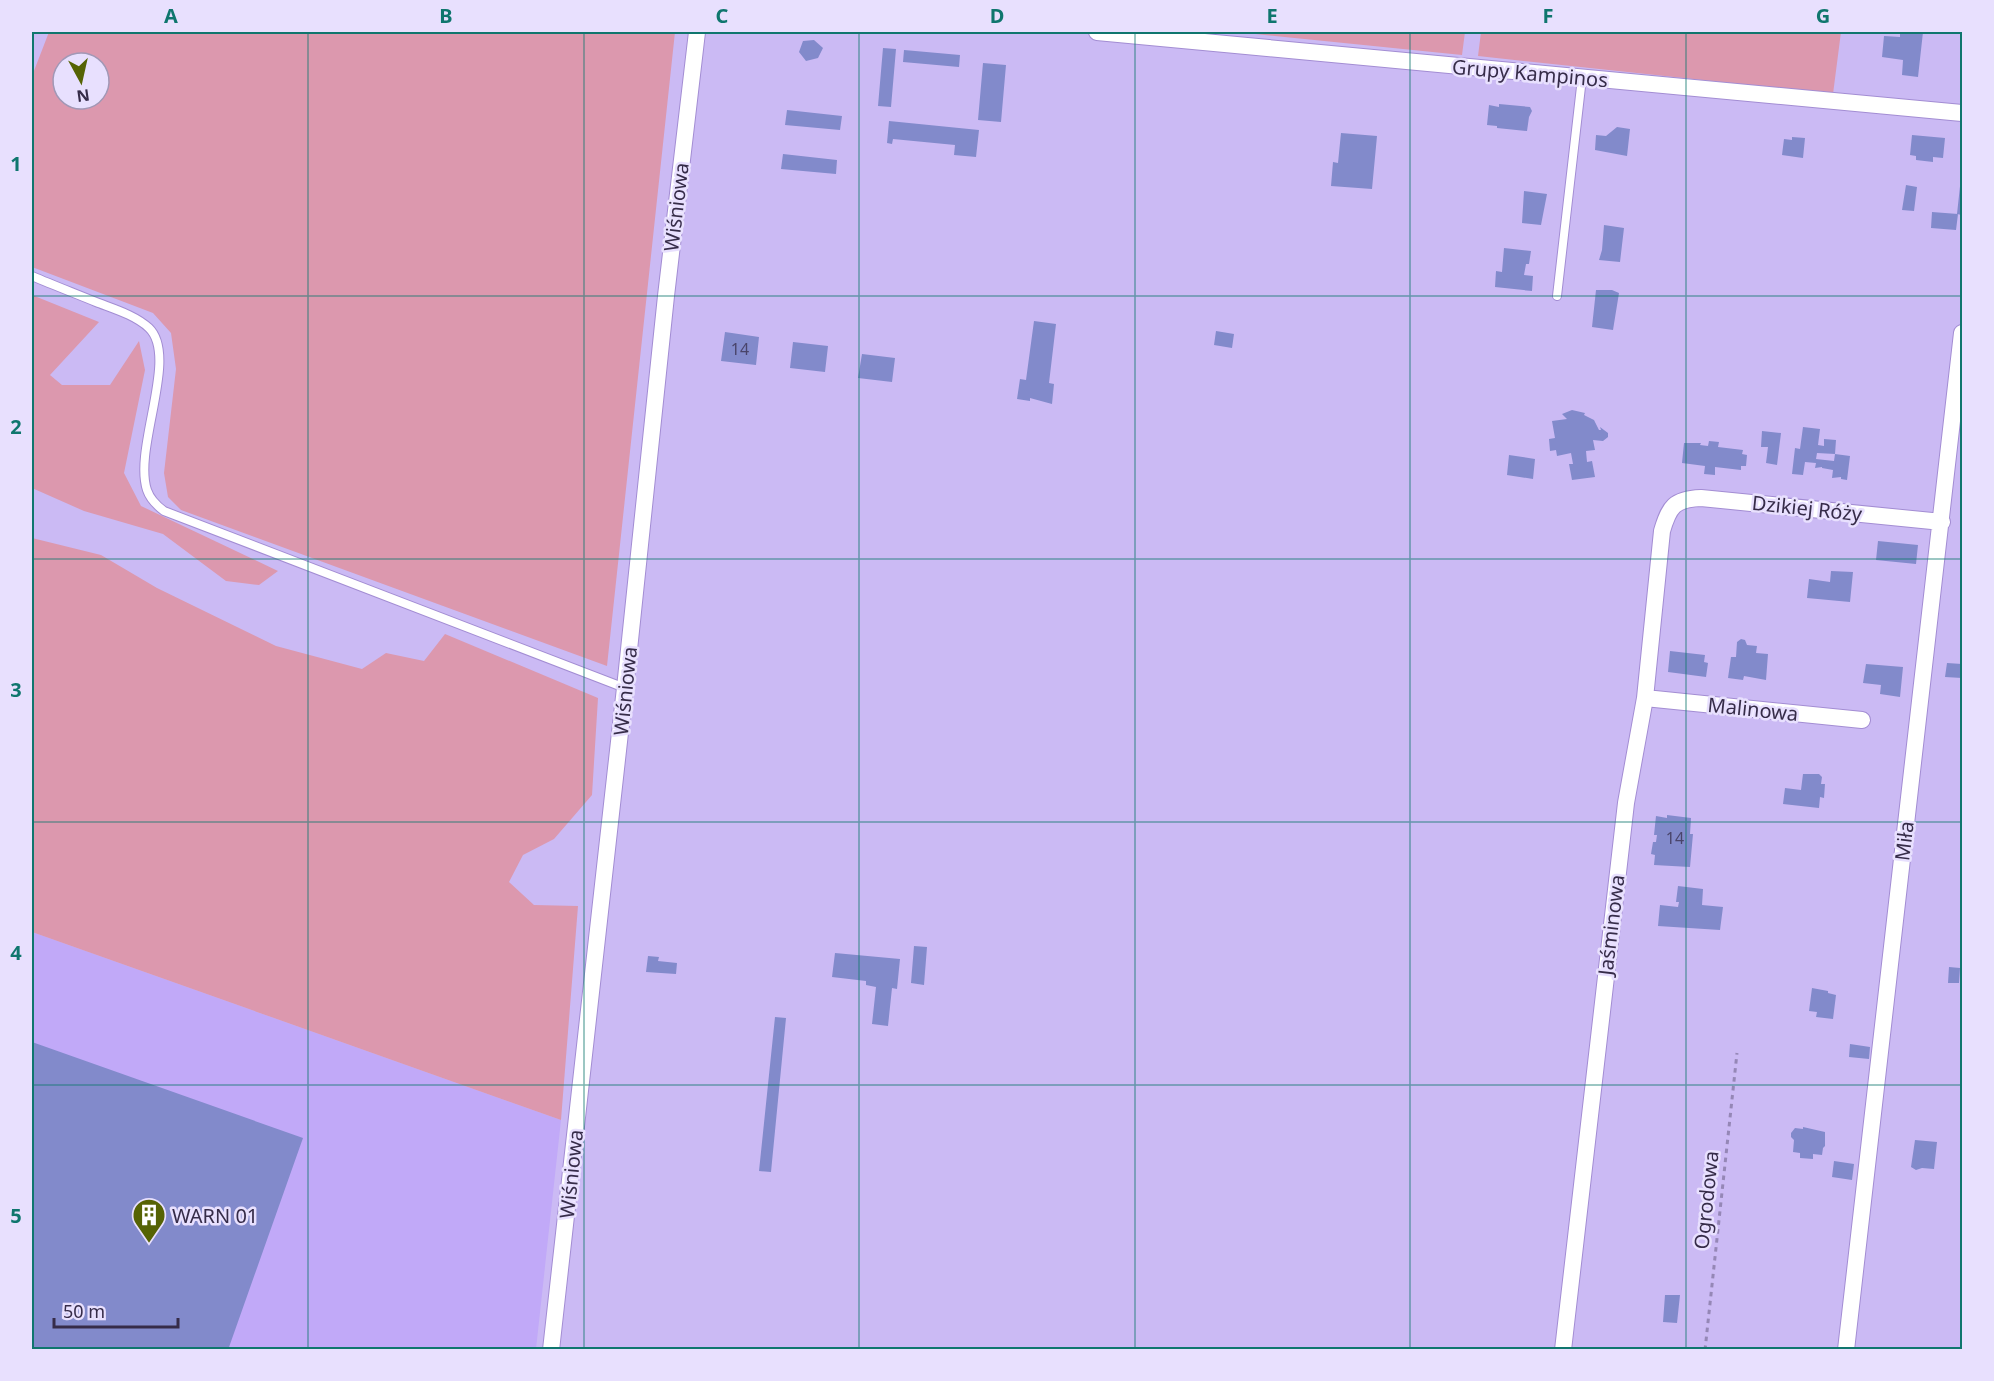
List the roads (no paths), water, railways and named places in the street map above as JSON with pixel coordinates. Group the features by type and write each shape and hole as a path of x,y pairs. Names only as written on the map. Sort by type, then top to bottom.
{"street":[{"name":"Wiśniowa","path":"551,1350 697,32"},
{"name":"Grupy Kampinos","path":"1097,32 1962,113"},
{"name":"Miła","path":"1846,1350 1962,333"},
{"name":"Dzikiej Róży","path":"1674,504 1687,498 1701,498 1942,522"},
{"name":"Jaśminowa","path":"1563,1350 1626,803 1645,699 1662,531 1666,517 1674,504"},
{"name":"Malinowa","path":"1645,699 1862,720"}],"lane":[{"path":"1557,296 1582,78"},
{"path":"32,276 133,317 141,321 157,338 160,360 144,468 147,491 164,511 625,688"}],"place":[{"name":"WARN 01","path":"149,1244"}]}
